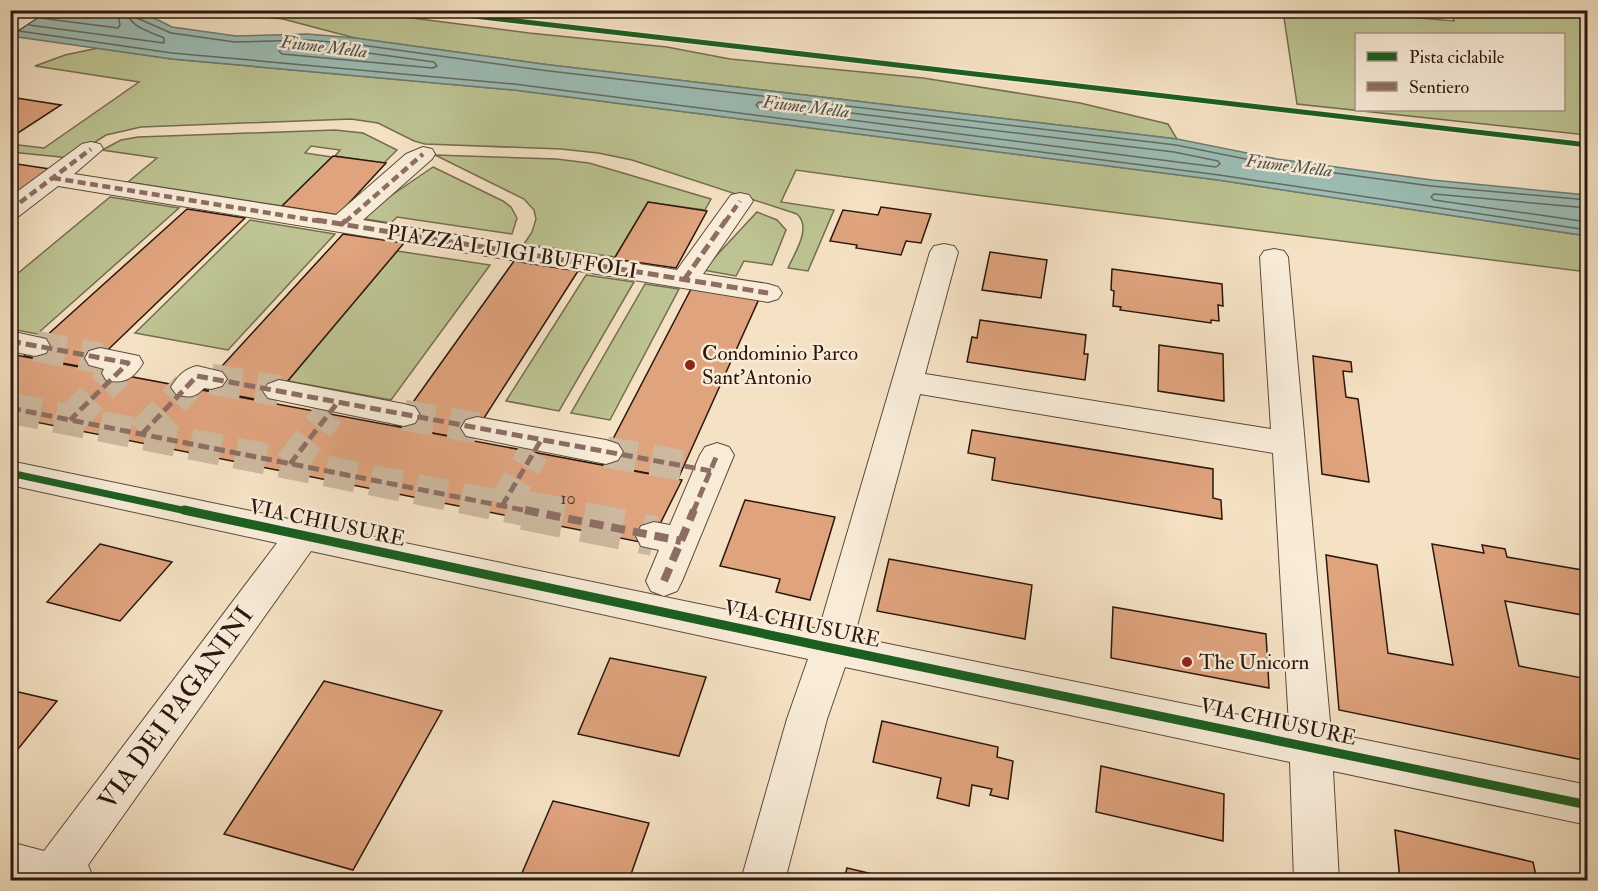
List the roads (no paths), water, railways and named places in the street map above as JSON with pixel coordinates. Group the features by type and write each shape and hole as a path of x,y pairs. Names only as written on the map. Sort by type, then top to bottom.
{"street":[{"path":"10,27 39,10"},
{"path":"10,210 91,149"},
{"name":"PIAZZA LUIGI BUFFOLI","path":"341,225 423,154"},
{"name":"PIAZZA LUIGI BUFFOLI","path":"53,178 768,293"},
{"path":"684,280 740,201"},
{"path":"763,880 807,719 842,617 944,252"},
{"path":"1274,258 1311,747 1316,880"},
{"path":"907,381 1289,444"},
{"path":"279,391 333,408 404,415"},
{"path":"477,428 538,446 606,452"},
{"path":"664,581 667,539 704,464"},
{"name":"VIA CHIUSURE","path":"10,473 831,648 1587,805"},
{"name":"VIA DEI PAGANINI","path":"58,879 302,536"},
{"path":"10,864 58,879"}],"water":[{"name":"Fiume Mella","path":"11,11 129,11 154,18 172,27 236,36 307,34 355,38 542,64 1177,139 1277,159 1432,180 1587,195 1587,236 1218,180 514,90 172,59 11,36"}],"tunnel":[{"path":"35,346 100,358"},
{"path":"70,420 117,373"},
{"path":"211,379 279,391"},
{"path":"142,434 187,387"},
{"path":"10,408 70,420"},
{"path":"290,464 329,413"},
{"path":"404,415 477,428"},
{"path":"70,420 290,464"},
{"path":"502,506 534,452"},
{"path":"606,452 684,466"},
{"path":"290,464 532,512"},
{"path":"524,510 654,536"}],"place":[{"name":"Condominio Parco Sant'Antonio","path":"690,365"},
{"name":"The Unicorn","path":"1187,662"}]}
